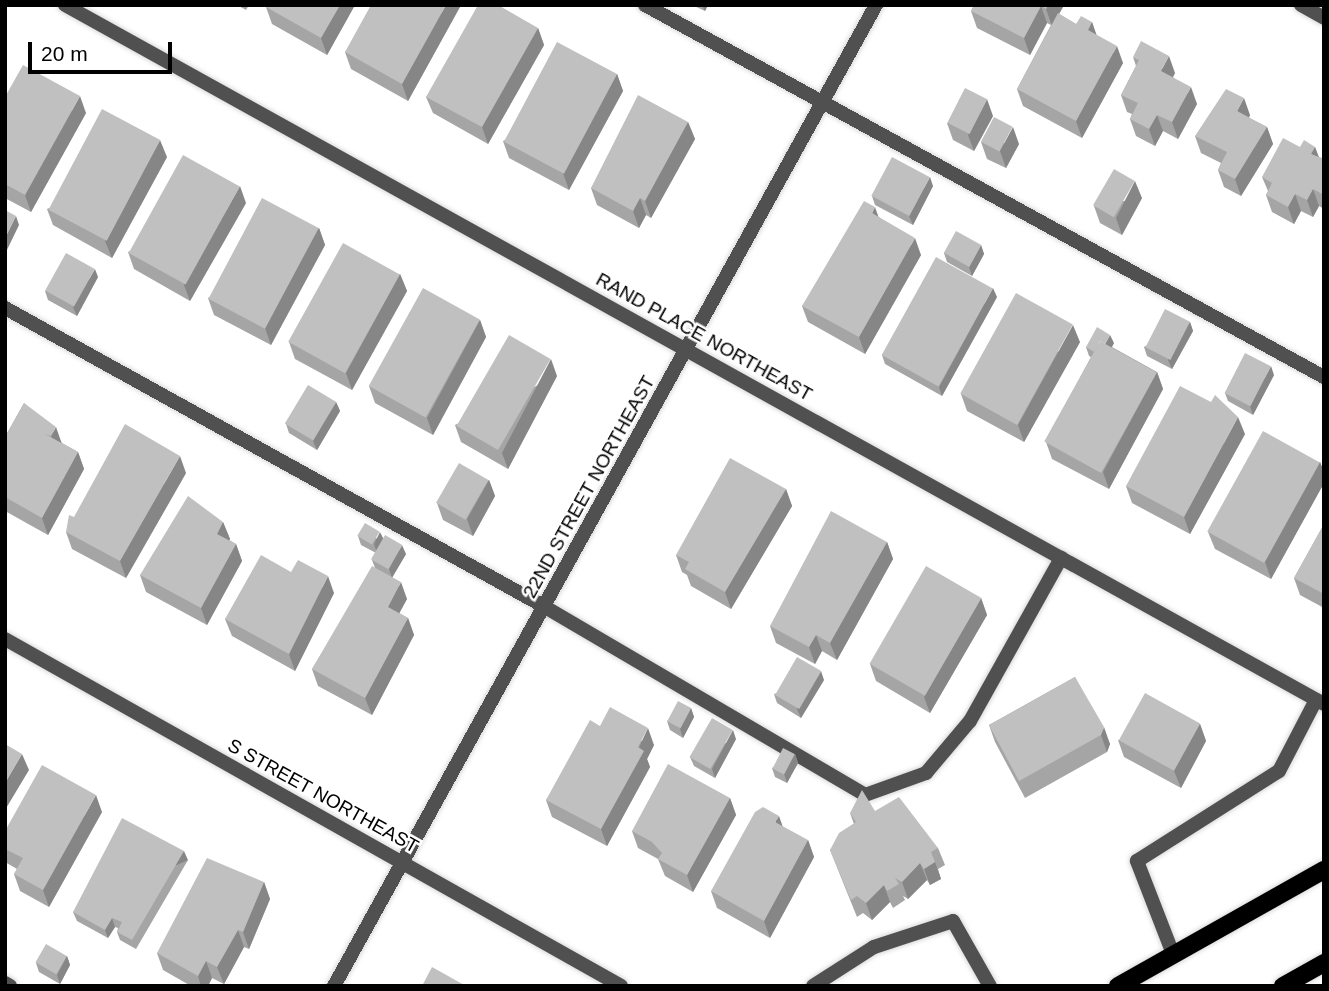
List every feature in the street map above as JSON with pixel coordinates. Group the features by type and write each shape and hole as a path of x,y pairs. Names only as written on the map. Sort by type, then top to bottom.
{"main road":[{"path":"1118,986 1324,870"},
{"path":"1283,986 1324,963"}],"street":[{"name":"RAND PLACE NORTHEAST","path":"65,5 1320,702"},
{"path":"645,5 1324,377"},
{"name":"22ND STREET NORTHEAST","path":"334,986 404,864 876,5"},
{"path":"1301,5 1324,18"},
{"path":"5,308 545,607 864,795 926,773 970,721 1061,558"},
{"name":"S STREET NORTHEAST","path":"5,639 621,986"},
{"path":"1173,954 1136,861 1279,771 1320,702"},
{"path":"813,986 874,947 953,921 990,986"},
{"path":"5,983 10,986"}],"building":[{"path":"340,5 321,38 266,7"},
{"path":"371,5 446,5 402,84 345,52"},
{"path":"478,5 498,5 538,28 482,127 426,97"},
{"path":"974,5 1048,5 1046,9 1041,6 1024,38 971,11"},
{"path":"1058,13 1076,24 1081,16 1092,22 1088,30 1117,46 1076,121 1017,89"},
{"path":"1141,41 1169,56 1161,71 1191,87 1172,122 1157,115 1149,129 1130,119 1138,103 1121,95 1139,60 1133,57"},
{"path":"557,42 617,74 564,174 504,142"},
{"path":"23,65 80,96 25,195 5,184 5,97"},
{"path":"965,88 987,99 970,134 947,123"},
{"path":"1226,89 1244,98 1237,111 1267,127 1235,179 1218,170 1227,152 1195,136"},
{"path":"638,95 688,122 645,201 640,198 633,211 591,188"},
{"path":"102,109 160,140 107,241 48,210"},
{"path":"994,117 1013,127 999,152 981,142"},
{"path":"1283,138 1300,147 1304,140 1315,147 1311,154 1324,159 1324,195 1313,189 1307,200 1295,194 1288,207 1266,195 1272,183 1262,177"},
{"path":"183,155 240,187 186,284 129,253"},
{"path":"892,157 930,177 909,216 871,196"},
{"path":"1114,169 1135,181 1114,217 1093,205"},
{"path":"262,198 319,228 265,329 208,299"},
{"path":"864,201 875,207 872,213 915,238 859,337 802,306"},
{"path":"5,210 16,216 5,238"},
{"path":"956,231 981,245 969,267 944,253"},
{"path":"343,243 400,275 345,373 288,342"},
{"path":"66,253 95,269 74,307 45,291"},
{"path":"936,257 993,289 939,386 882,355"},
{"path":"423,288 480,320 426,417 369,386"},
{"path":"1016,293 1073,325 1017,425 960,394"},
{"path":"1165,309 1190,322 1170,360 1145,347"},
{"path":"1097,327 1110,335 1105,344 1100,341 1094,352 1086,347"},
{"path":"509,335 551,359 498,450 456,426"},
{"path":"1100,341 1157,373 1101,473 1044,442"},
{"path":"1245,353 1271,366 1250,406 1225,393"},
{"path":"308,385 336,402 313,441 285,424"},
{"path":"1180,386 1211,402 1215,395 1238,417 1184,517 1126,486"},
{"path":"24,403 56,427 51,436 45,434 78,452 42,518 5,497 5,437"},
{"path":"125,424 180,456 120,561 66,532 69,515 74,517"},
{"path":"1263,431 1320,463 1264,563 1207,532"},
{"path":"730,458 786,489 725,592 685,569 689,562 676,555"},
{"path":"459,463 488,480 465,520 436,503"},
{"path":"188,496 223,522 217,534 236,544 201,608 140,575"},
{"path":"831,511 887,542 830,643 816,635 809,647 770,626"},
{"path":"365,523 380,532 372,545 357,536"},
{"path":"1324,524 1324,594 1294,578"},
{"path":"385,535 402,545 388,569 371,559"},
{"path":"261,555 291,572 298,560 328,576 289,654 225,619"},
{"path":"372,566 401,582 388,607 408,618 365,698 312,669"},
{"path":"926,566 981,598 925,696 870,664"},
{"path":"797,657 821,671 799,709 775,695"},
{"path":"1075,677 1104,727 1101,735 1019,781 989,725"},
{"path":"1145,693 1200,724 1174,771 1119,740"},
{"path":"678,701 691,708 680,728 667,721"},
{"path":"610,707 648,728 638,747 644,751 601,829 546,800 590,720 600,726"},
{"path":"712,718 733,730 710,769 690,757"},
{"path":"5,744 22,754 5,783"},
{"path":"783,748 795,754 784,774 773,768"},
{"path":"668,764 730,798 687,875 658,859 662,853 652,842 632,831"},
{"path":"42,765 96,795 43,890 14,874 23,858 5,849 5,831"},
{"path":"862,790 875,811 899,797 938,848 931,852 935,862 924,869 920,863 902,882 895,878 899,884 887,891 884,885 866,903 857,896 851,900 830,850 839,833 856,822 850,813"},
{"path":"763,807 779,816 775,822 808,840 764,921 711,891 755,812"},
{"path":"122,818 184,851 132,940 117,932 122,922 112,918 105,930 73,912"},
{"path":"207,858 264,882 243,932 238,930 217,967 206,961 198,976 157,953"},
{"path":"46,944 67,956 56,974 36,962"},
{"path":"432,967 466,986 422,986"}]}
